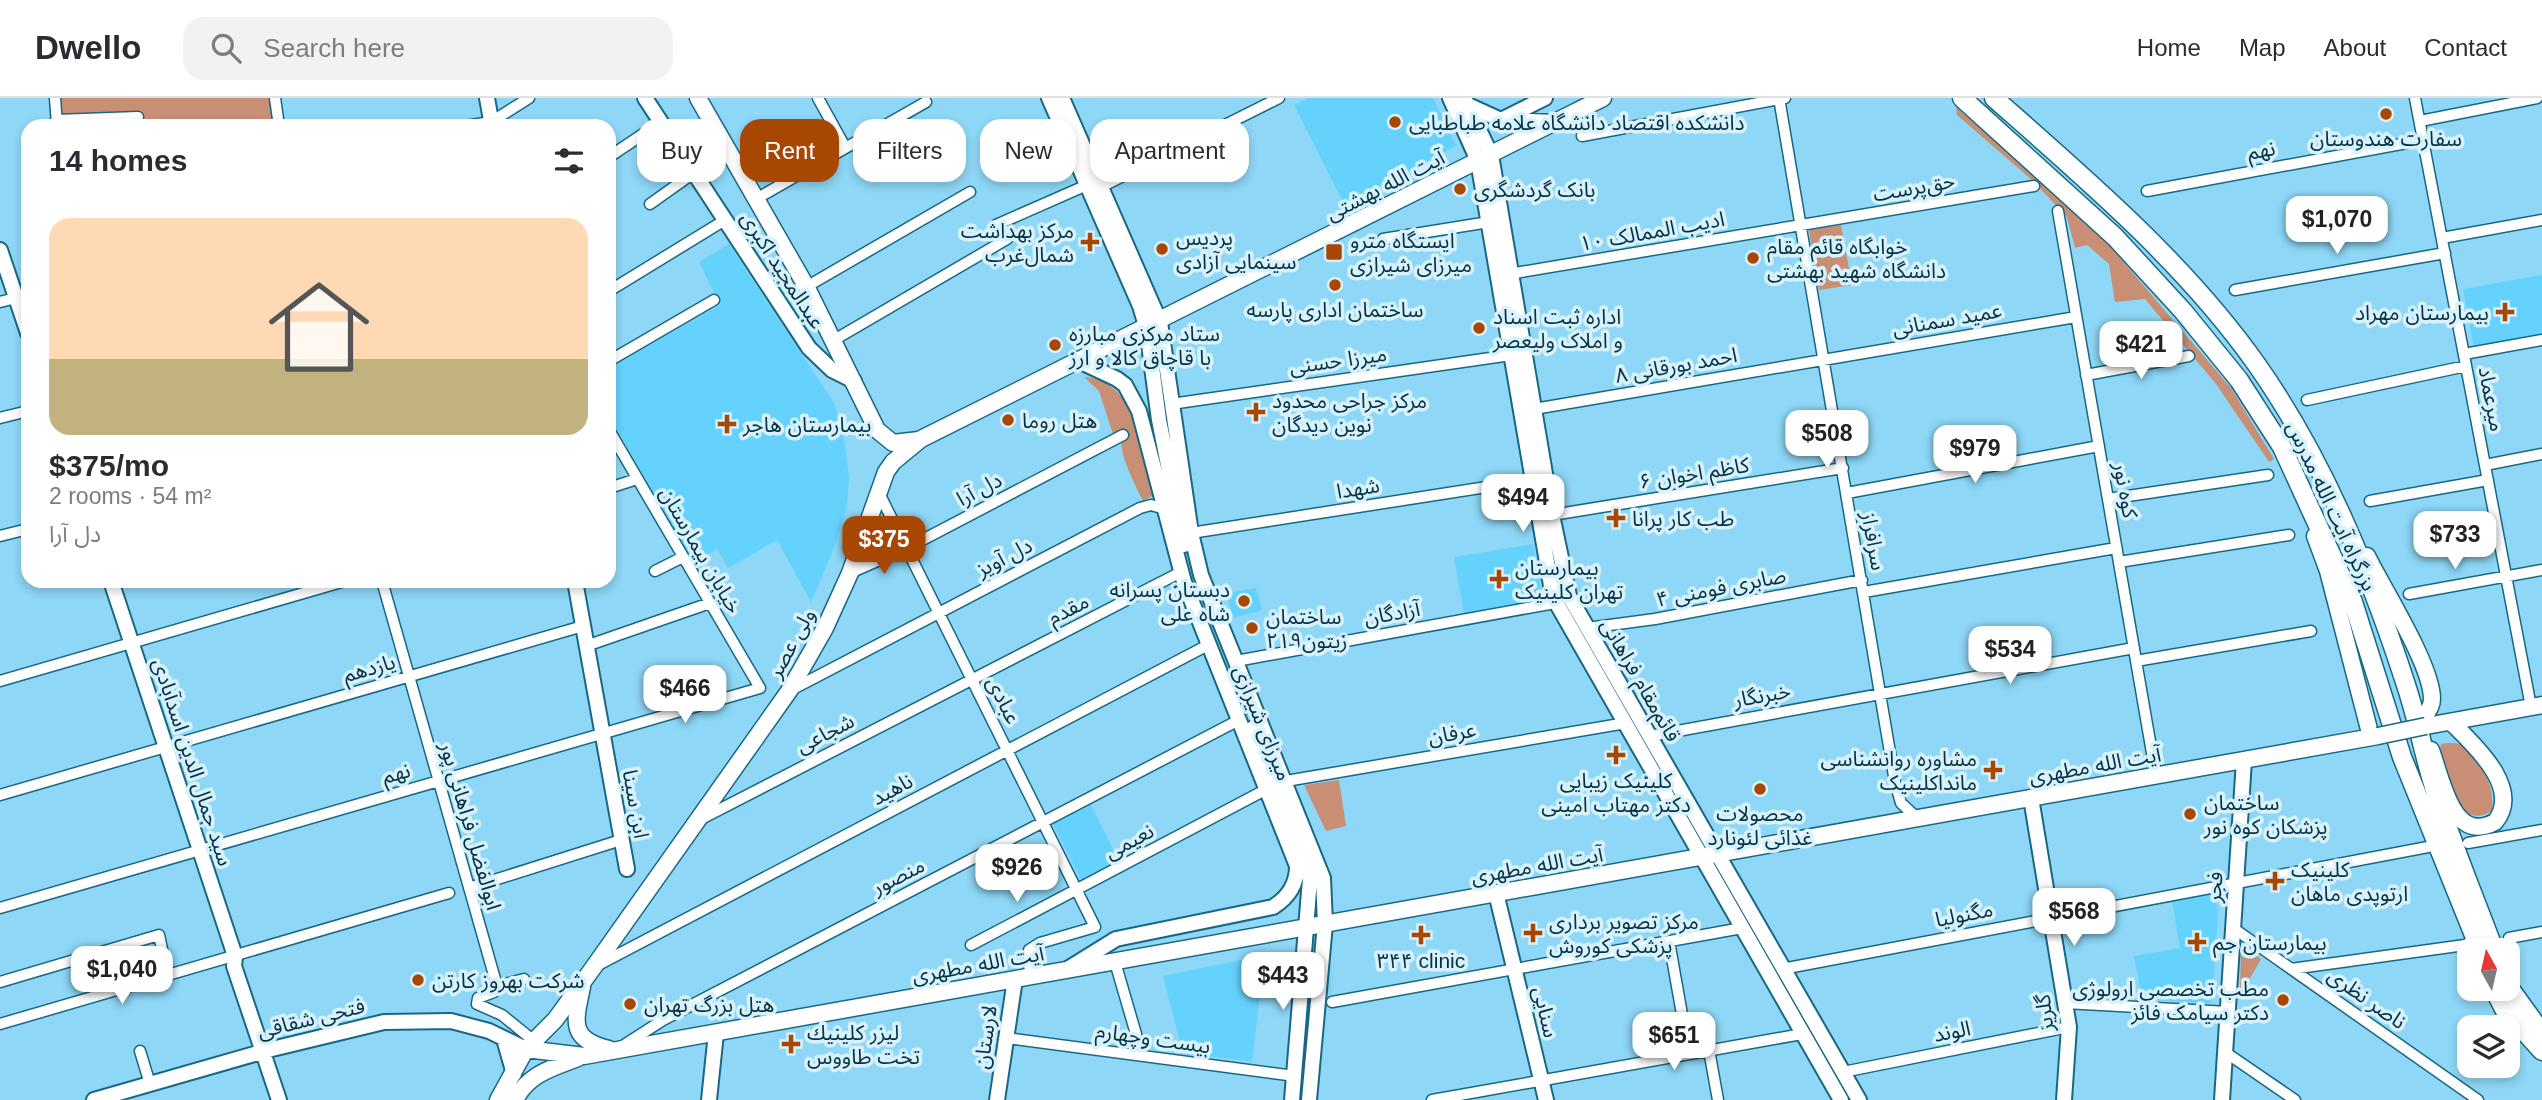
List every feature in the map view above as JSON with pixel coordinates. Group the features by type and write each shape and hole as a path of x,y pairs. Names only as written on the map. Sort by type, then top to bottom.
{"highway":[{"name":"بزرگراه آیت الله مدرس","path":"1962,98 2115,237 2183,312 2239,380 2282,447 2353,602 2402,757 2468,938"},
{"name":"بزرگراه آیت الله مدرس","path":"1994,98 2132,223 2201,296 2256,364 2302,436 2364,566 2406,686 2431,778 2490,938"},
{"path":"2500,1001 2542,1051"},
{"path":"2519,1001 2541,1032"}],"main road":[{"path":"487,98 491,119"},
{"name":"عبدالمجید اکبری","path":"645,98 659,119"},
{"path":"698,98 806,287 870,418 886,439 898,444 921,439"},
{"path":"1049,98 1063,119"},
{"path":"1062,98 1065,119"},
{"path":"1450,98 1484,158"},
{"path":"1500,120 1545,98"},
{"name":"آیت الله بهشتی","path":"921,439 1081,362 1556,122 1588,102 1603,98"},
{"path":"1466,101 1484,158"},
{"path":"1466,101 1500,120 1556,122"},
{"path":"1076,146 1153,325"},
{"name":"قائم‌مقام فراهانی","path":"1484,158 1489,222 1555,603 1626,723 1782,969 1859,1100"},
{"name":"قائم‌مقام فراهانی","path":"1484,158 1509,274 1564,581 1587,628 1650,736 1710,855 1742,928 1841,1100"},
{"name":"عبدالمجید اکبری","path":"701,182 809,348 832,370 854,381"},
{"path":"0,250 21,294"},
{"name":"میرزای شیرازی","path":"1153,325 1171,404 1191,533 1201,575 1320,866 1325,924 1309,1100"},
{"name":"میرزای شیرازی","path":"1153,325 1166,453 1192,579 1308,869 1308,927 1292,1100"},
{"name":"میرزای شیرازی","path":"1065,970 1116,939 1260,911 1279,904 1292,888 1297,866 1181,572 1143,424 1131,394 1112,375 1081,362"},
{"path":"2302,436 2419,657 2432,697 2424,722 2451,722 2536,706"},
{"name":"ولی عصر","path":"498,1100 533,1047 789,691 825,628 850,573 878,491 893,462 921,439"},
{"path":"2295,473 2328,571 2374,737"},
{"name":"سید جمال الدین اسدآبادی","path":"113,588 235,956 243,964 268,1050 279,1100"},
{"name":"ابن سینا","path":"576,588 627,869"},
{"path":"2406,686 2459,820 2469,828 2486,827 2500,814 2501,794 2498,780 2487,760 2451,722"},
{"name":"آیت الله مطهری","path":"533,1047 584,1056 615,1051 2374,737 2407,730 2424,722"},
{"name":"فجر","path":"2222,1100 2244,760"},
{"name":"گلریز","path":"2031,798 2068,1027 2064,1100"},
{"name":"سنایی","path":"1496,893 1546,1100"},
{"path":"588,974 576,1016 578,1030 586,1041 615,1051"},
{"name":"لارستان","path":"998,1100 1015,979"},
{"name":"فتحی شقاقی","path":"94,1100 268,1050 366,1026 401,1021 451,1021 533,1047"},
{"path":"709,1100 716,1033"},
{"path":"504,1039 514,1074"},
{"name":"سید جمال الدین اسدآبادی","path":"268,1050 289,1100"},
{"path":"515,1100 523,1086 532,1078 584,1056"}],"street":[{"path":"55,98 56,119"},
{"path":"275,98 278,119"},
{"path":"499,119 529,98"},
{"path":"818,98 845,148"},
{"path":"996,225 1094,186 1279,98"},
{"path":"1582,136 1781,98"},
{"name":"سرافراز","path":"1781,98 1898,796 1906,809 1917,818"},
{"name":"میرعماد","path":"2416,98 2506,577 2536,706"},
{"path":"2420,121 2537,98"},
{"path":"757,199 926,102"},
{"path":"111,119 138,117"},
{"path":"616,152 637,138"},
{"name":"نهم","path":"2147,191 2423,140"},
{"path":"650,204 681,182"},
{"name":"حق‌پرست","path":"1801,225 2034,186"},
{"path":"806,287 970,192"},
{"name":"کوه نور","path":"2058,211 2156,776"},
{"path":"616,287 725,220"},
{"path":"2442,238 2542,220"},
{"path":"1383,239 1489,222"},
{"name":"ادیب الممالک ۱۰","path":"1509,274 1801,225"},
{"path":"834,340 1007,239"},
{"path":"2235,290 2445,253"},
{"path":"0,302 21,296"},
{"path":"616,357 714,300"},
{"name":"عمید سمنانی","path":"1824,360 2076,317"},
{"path":"2464,354 2542,340"},
{"name":"میرزا حسنی","path":"1171,404 1511,355"},
{"path":"2087,375 2189,356"},
{"name":"احمد بورقانی ۸","path":"1534,409 1824,360"},
{"path":"2307,400 2466,366"},
{"path":"0,418 21,413"},
{"name":"دل آرا","path":"850,573 907,548 1124,435"},
{"name":"خیابان بیمارستان","path":"616,442 760,688"},
{"path":"1847,493 2099,446"},
{"path":"2485,465 2542,454"},
{"name":"کاظم اخوان ۶","path":"1552,515 1843,468"},
{"path":"2108,499 2268,475"},
{"path":"616,486 637,479"},
{"name":"شهدا","path":"1191,533 1532,480"},
{"path":"2370,500 2488,480"},
{"name":"عبادی","path":"878,491 1095,927 1040,943 1029,950 1029,966 1048,973"},
{"name":"دل آویز","path":"789,691 1144,506 1165,509"},
{"path":"0,536 21,531"},
{"path":"2119,562 2289,535"},
{"path":"1864,592 2116,548"},
{"path":"654,570 683,557"},
{"path":"2409,594 2542,570"},
{"name":"مقدم","path":"972,680 1181,572"},
{"name":"صابری فومنی ۴","path":"1587,628 1655,619 1861,580"},
{"path":"0,681 321,588"},
{"name":"ابوالفضل فراهانی پور","path":"384,588 497,986"},
{"path":"586,646 710,603"},
{"name":"آزادگان","path":"1236,661 1555,603"},
{"name":"یازدهم","path":"0,795 583,626"},
{"path":"2136,661 2311,631"},
{"name":"ناهید","path":"588,974 1208,645"},
{"name":"خبرنگار","path":"1650,736 2134,648"},
{"name":"شجاعی","path":"696,821 972,680"},
{"name":"نهم","path":"0,908 760,688"},
{"name":"منصور","path":"615,1051 663,1020 1239,720"},
{"name":"عرفان","path":"1286,781 1626,723"},
{"name":"نعیمی","path":"971,945 1267,789"},
{"path":"2468,843 2542,830"},
{"path":"469,888 621,840"},
{"name":"مگنولیا","path":"1782,969 2427,847"},
{"path":"0,1024 449,893"},
{"path":"1332,1002 1742,928"},
{"name":"ناصر نظری","path":"2233,928 2478,1100"},
{"path":"2509,938 2542,932"},
{"path":"0,982 159,935 168,977"},
{"path":"1669,942 1689,1054"},
{"path":"2291,969 2457,950"},
{"path":"1115,961 1136,1034"},
{"path":"524,979 497,986 494,992 478,998 477,1004 502,1015 533,1047"},
{"path":"2065,1003 2228,1012"},
{"name":"الوند","path":"1843,1072 2068,1027"},
{"path":"1432,1100 1802,1034"},
{"name":"بیست وچهارم","path":"1006,1038 1295,1076"},
{"path":"1709,1050 1718,1100"},
{"path":"140,1051 150,1084"},
{"path":"2225,1052 2295,1100"}],"shaded area":[{"path":"58,98 270,98 272,119 60,119"},
{"name":"دانشکده اقتصاد دانشگاه علامه طباطبایی","path":"1309,98 1433,98 1456,146 1344,204 1294,105"},
{"path":"1956,107 2085,217 2231,388 2274,459 2269,462 2216,384 2145,299 2115,302 2109,264 2087,245 2075,248 2067,217 2033,181 1957,115"},
{"path":"1841,225 1852,285 1819,290 1809,230"},
{"name":"بیمارستان هاجر","path":"729,244 834,403 843,432 849,477 847,506 832,553 811,602 777,540 728,568 717,549 693,563 616,428 616,364 720,305 699,262"},
{"name":"بیمارستان مهراد","path":"2542,275 2542,335 2474,348 2463,289"},
{"path":"1084,377 1102,381 1116,390 1127,404 1142,440 1155,494 1143,501 1124,457 1122,431 1113,434 1099,391"},
{"name":"بیمارستان تهران کلینیک","path":"1533,544 1543,601 1464,614 1454,557"},
{"name":"دبستان پسرانه شاه علی","path":"1256,588 1262,610 1233,618 1227,593"},
{"path":"2441,744 2461,745 2476,757 2486,774 2492,810 2481,816 2471,814 2463,808 2450,786 2440,751"},
{"path":"1339,780 1346,826 1326,831 1304,785"},
{"path":"1091,805 1119,861 1081,880 1053,824"},
{"name":"بیمارستان جم","path":"2215,893 2218,915 2212,1001 2209,1004 2142,999 2134,956 2180,948 2172,900"},
{"path":"2241,945 2261,959 2240,996"},
{"path":"1265,955 1252,1061 1183,1054 1163,976"}],"place":[{"name":"سفارت هندوستان","path":"2386,114"},
{"name":"دانشکده اقتصاد دانشگاه علامه طباطبایی","path":"1395,122"},
{"name":"بانک گردشگری","path":"1460,189"},
{"name":"مرکز بهداشت شمال‌غرب","path":"1090,242"},
{"name":"پردیس سینمایی آزادی","path":"1162,249"},
{"name":"ایستگاه مترو میرزای شیرازی","path":"1334,252"},
{"name":"خوابگاه قائم مقام دانشگاه شهید بهشتی","path":"1753,258"},
{"name":"ساختمان اداری پارسه","path":"1335,285"},
{"name":"بیمارستان مهراد","path":"2505,312"},
{"name":"اداره ثبت اسناد و املاک ولیعصر","path":"1479,328"},
{"name":"ستاد مرکزی مبارزه با قاچاق کالا و ارز","path":"1055,345"},
{"name":"مرکز جراحی محدود نوین دیدگان","path":"1256,412"},
{"name":"هتل روما","path":"1008,420"},
{"name":"بیمارستان هاجر","path":"727,424"},
{"name":"طب کار پرانا","path":"1616,518"},
{"name":"بیمارستان تهران کلینیک","path":"1499,579"},
{"name":"دبستان پسرانه شاه علی","path":"1244,601"},
{"name":"ساختمان زیتون۲۱۹","path":"1252,628"},
{"name":"کلینیک زیبایی دکتر مهتاب امینی","path":"1616,755"},
{"name":"مشاوره روانشناسی مانداکلینیک","path":"1993,770"},
{"name":"محصولات غذائی لئونارد","path":"1760,789"},
{"name":"ساختمان پزشکان کوه نور","path":"2190,814"},
{"name":"کلینیک ارتوپدی ماهان","path":"2275,881"},
{"name":"مرکز تصویر برداری پزشکی کوروش","path":"1533,933"},
{"name":"۳۴۴ clinic","path":"1421,935"},
{"name":"بیمارستان جم","path":"2197,942"},
{"name":"شرکت بهروز کارتن","path":"418,980"},
{"name":"مطب تخصصی ارولوژی دکتر سیامک فائز","path":"2283,1000"},
{"name":"هتل بزرگ تهران","path":"630,1004"},
{"name":"ليزر كلينيك تخت طاووس","path":"791,1044"}]}
